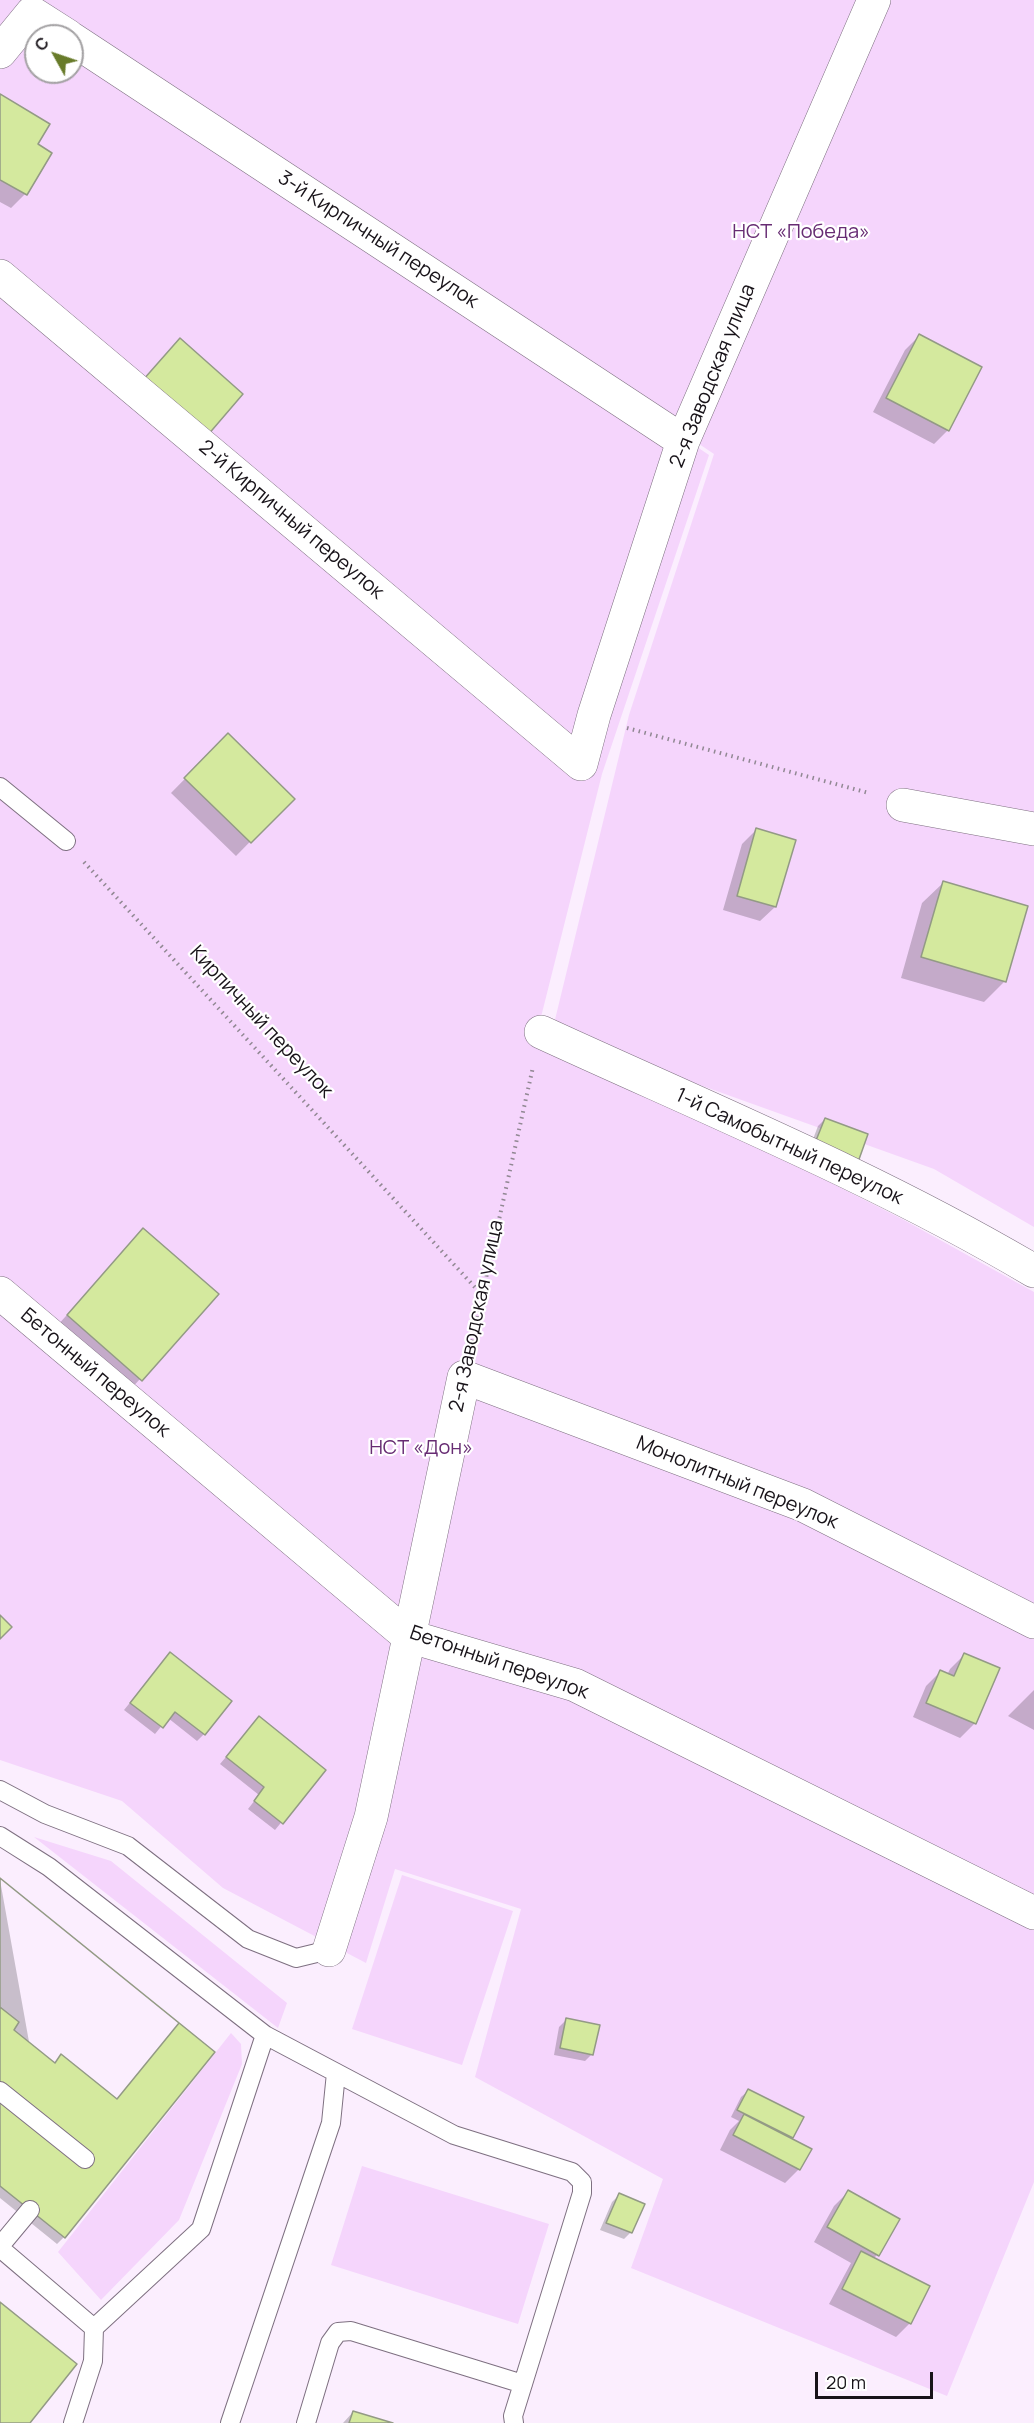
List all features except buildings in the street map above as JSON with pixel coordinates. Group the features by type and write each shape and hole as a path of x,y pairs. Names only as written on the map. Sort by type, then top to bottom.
{"street":[{"name":"2-я Заводская улица","path":"581,764 594,715 683,441 874,0"},
{"path":"0,52 32,13 49,24"},
{"name":"3-й Кирпичный переулок","path":"84,47 683,441"},
{"name":"2-й Кирпичный переулок","path":"0,276 581,764"},
{"path":"903,806 1034,829"},
{"name":"1-й Самобытный переулок","path":"541,1032 859,1178 994,1247 1034,1271"},
{"name":"Бетонный переулок","path":"0,1293 408,1636 575,1685 1034,1913"},
{"name":"2-я Заводская улица","path":"329,1950 371,1817 464,1377"},
{"name":"Монолитный переулок","path":"464,1377 803,1505 1034,1622"}],"lane":[{"path":"0,787 66,842"},
{"path":"0,1790 45,1814 128,1846 248,1939 296,1958 329,1950"},
{"path":"0,1836 49,1867 265,2036 454,2135 572,2172 582,2182 582,2193 513,2416 514,2423"},
{"path":"72,2423 93,2361 94,2328 201,2229 265,2036"},
{"path":"230,2423 331,2123 336,2073"},
{"path":"0,2091 85,2159"},
{"path":"30,2210 0,2247 94,2328"},
{"path":"306,2423 330,2343 338,2332 351,2331 523,2384"}],"path":[{"path":"633,730 853,788"},
{"name":"Кирпичный переулок","path":"66,842 482,1295"},
{"name":"2-я Заводская улица","path":"464,1377 541,1032"}],"green space":[{"name":"НСТ «Дон»","path":"0,0 32,0 68,24 24,24 24,84 84,84 84,35 709,455 602,774 537,1033 904,1220 1034,1292 1034,2182 947,2396 631,2268 663,2179 475,2077 521,1909 395,1869 366,1963 223,1888 122,1801 0,1760"},
{"name":"НСТ «Победа»","path":"36,0 1034,0 1034,1227 934,1169 552,1032 629,715 714,454 84,32 84,24 72,24"},
{"path":"34,1837 111,1861 287,2003 278,2028"},
{"path":"402,1875 513,1911 462,2065 352,2029"},
{"path":"231,2033 241,2044 242,2064 179,2220 101,2300 58,2252"},
{"path":"362,2166 549,2224 518,2324 331,2265"}]}
